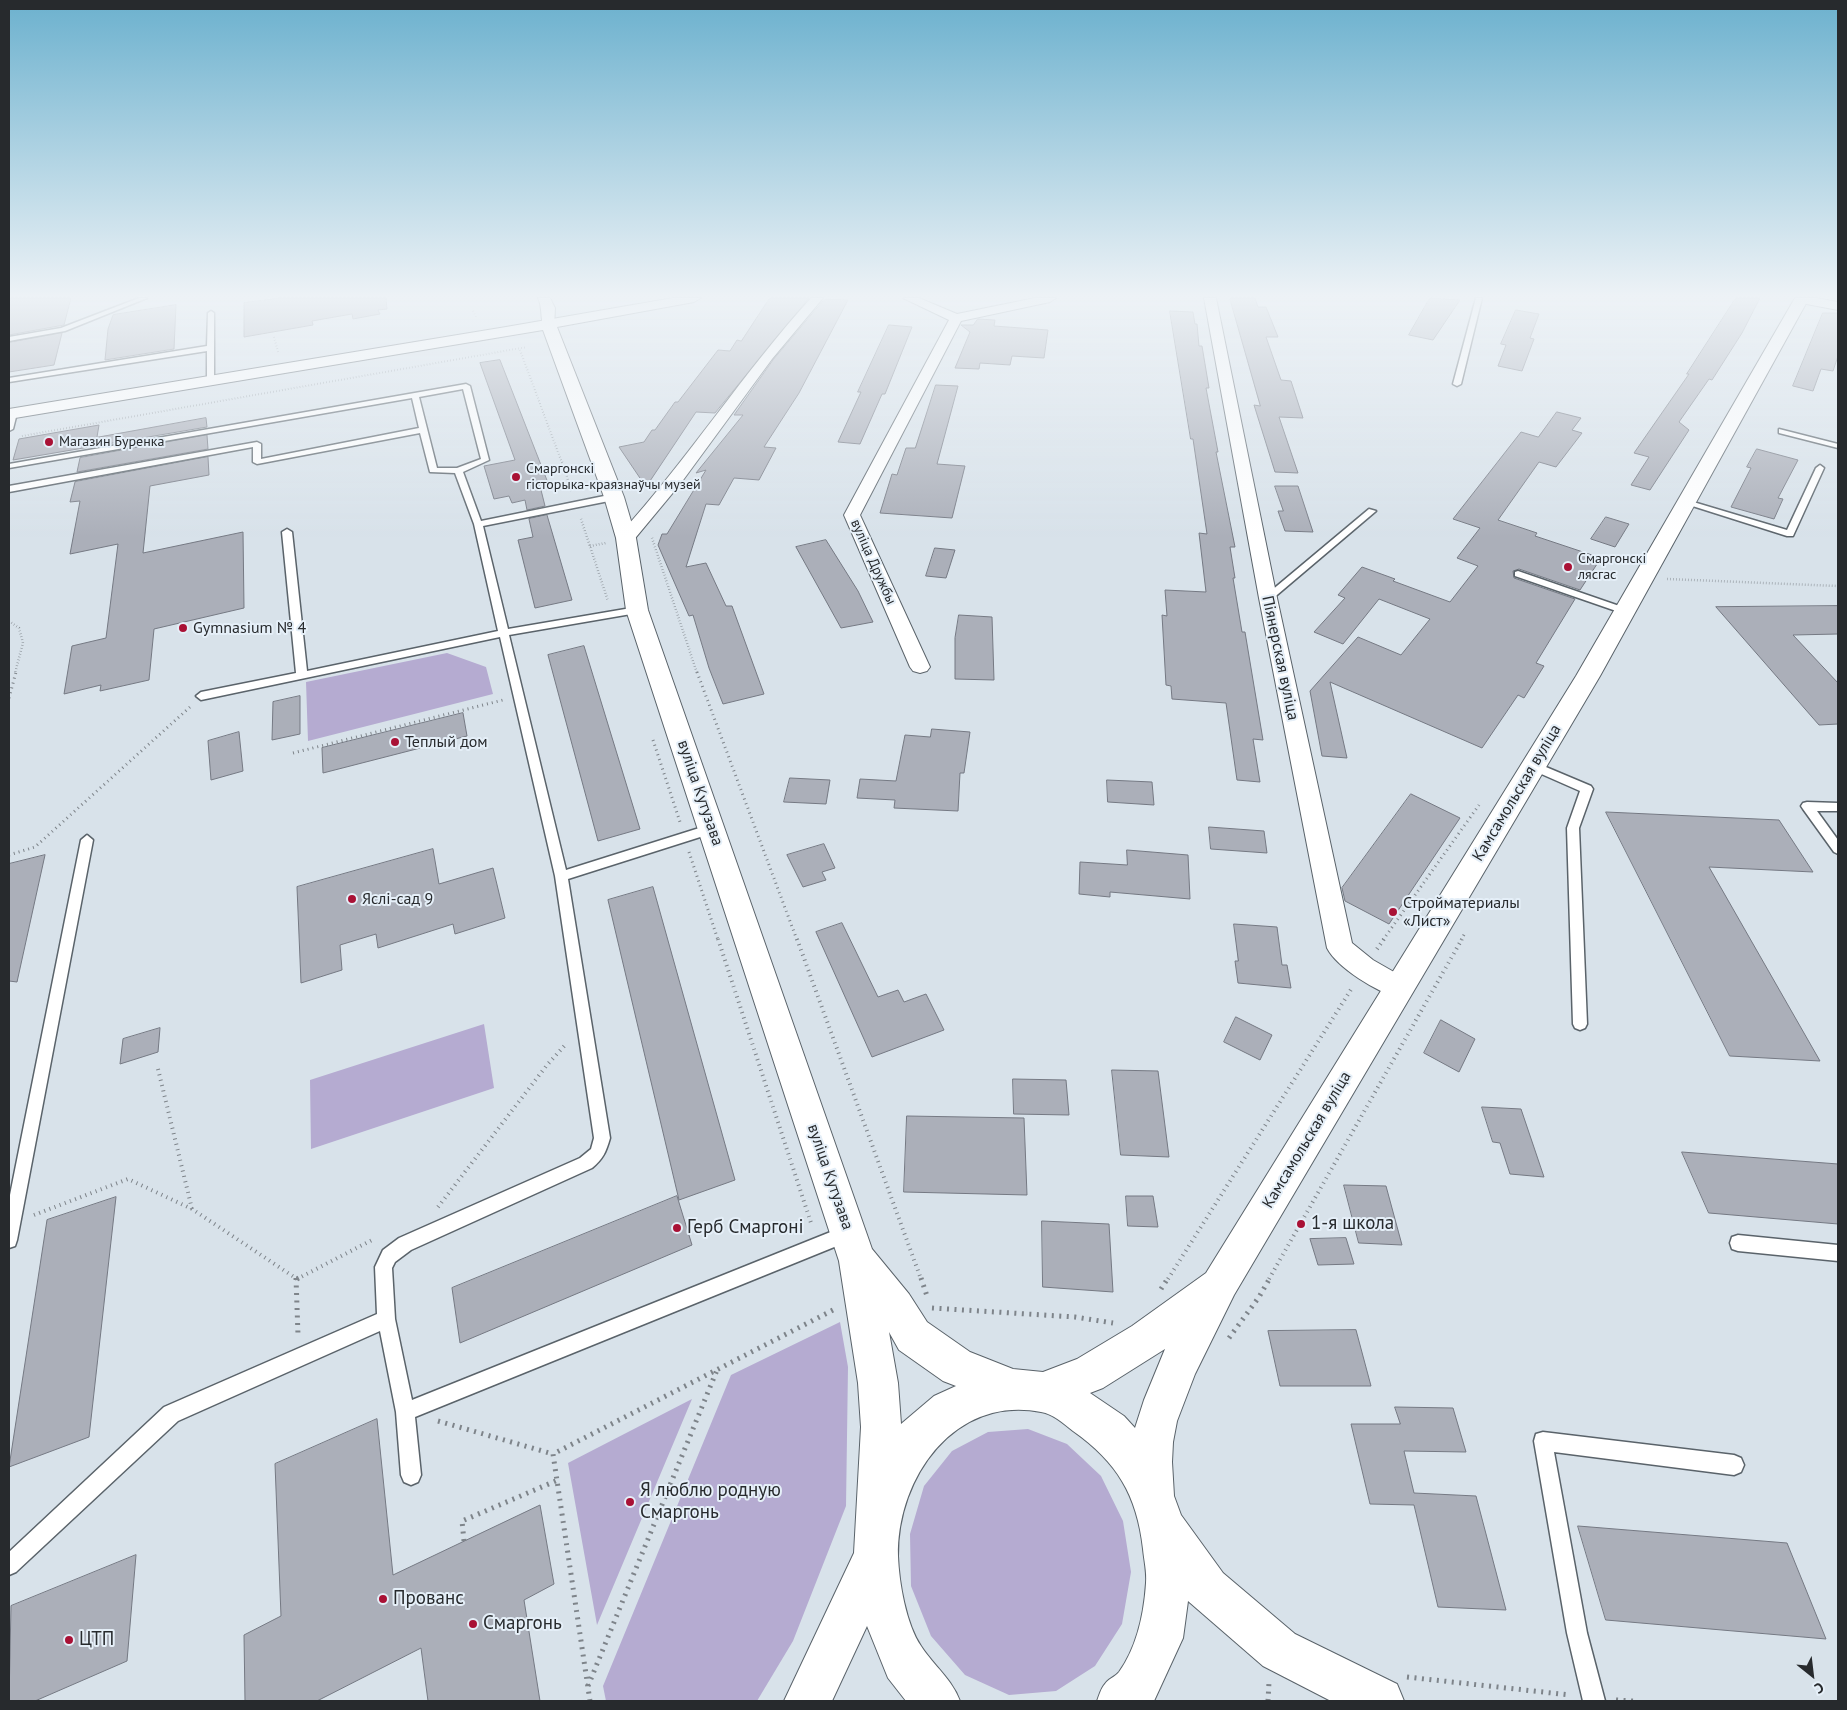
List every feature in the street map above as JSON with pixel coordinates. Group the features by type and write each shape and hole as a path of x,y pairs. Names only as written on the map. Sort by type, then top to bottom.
{"main road":[{"path":"10,422 234,378"},
{"name":"вуліца Кутузава","path":"569,378 614,497 626,538 638,610 853,1247 897,1307 913,1336 957,1366 1069,1403 1109,1431 1133,1457 1158,1510"},
{"name":"Камсамольская вуліца","path":"1121,1701 1135,1689 1160,1638 1169,1581 1151,1466 1152,1442 1171,1380 1221,1282 1534,766 1687,503 1757,378"},
{"name":"Камсамольская вуліца","path":"877,1541 892,1478 916,1438 948,1410 986,1394 1028,1390 1089,1374 1146,1340 1221,1282"},
{"name":"вуліца Кутузава","path":"877,1541 881,1427 878,1383 897,1307"},
{"path":"1158,1510 1207,1589 1279,1650 1389,1688"},
{"path":"808,1701 877,1541"},
{"path":"877,1541 883,1610 904,1662 936,1701"}],"street":[{"path":"626,538 687,465 752,378"},
{"name":"вуліца Дружбы","path":"920,667 852,515 924,378"},
{"name":"Піянерская вуліца","path":"1225,378 1268,598 1340,948 1364,968 1400,988"}],"lane":[{"path":"9,380 23,378"},
{"path":"1457,384 1459,378"},
{"path":"9,489 415,395 466,386 485,460 458,471 433,470 415,395"},
{"path":"257,433 257,462 423,430"},
{"path":"1782,431 1838,446"},
{"path":"9,466 257,433"},
{"path":"1687,503 1790,534 1820,468"},
{"path":"411,1475 405,1412 386,1320 383,1267 389,1256 405,1244 586,1163 598,1153 602,1138 561,876 478,524 458,471"},
{"path":"478,524 614,497"},
{"path":"1268,598 1372,511"},
{"path":"287,532 302,675"},
{"path":"1518,574 1625,611"},
{"path":"201,696 504,633 638,610"},
{"path":"1534,766 1587,789 1573,828 1580,1024"},
{"path":"1838,807 1807,806 1838,849"},
{"path":"561,876 712,830"},
{"path":"10,1230 87,840"},
{"path":"1738,1243 1838,1253"},
{"path":"405,1412 818,1246 853,1247"},
{"path":"9,1566 171,1414 386,1320"},
{"path":"1594,1700 1577,1633 1543,1441 1734,1465"}],"path":[{"path":"17,436 357,378"},
{"path":"531,378 553,435 612,614"},
{"path":"590,546 650,532 682,633 818,995 897,1307"},
{"path":"1666,571 1662,579 1838,586"},
{"path":"9,621 20,628 22,642 9,698"},
{"path":"9,855 34,847 201,696"},
{"path":"293,753 518,696"},
{"path":"652,736 818,1246"},
{"path":"1156,1296 1186,1252 1364,968 1484,798"},
{"path":"1226,1342 1260,1297 1468,929"},
{"path":"429,1211 438,1206 547,1065 584,1023"},
{"path":"158,1069 192,1209"},
{"path":"10,1230 128,1179 192,1209 297,1279"},
{"path":"297,1279 376,1238"},
{"path":"297,1279 299,1357"},
{"path":"405,1412 553,1454 847,1303 1075,1317 1135,1326 1146,1340"},
{"path":"588,1686 718,1369"},
{"path":"553,1454 590,1701"},
{"path":"464,1541 462,1521 558,1480"},
{"path":"1389,1688 1427,1681 1594,1700 1633,1701"}],"shaded area":[{"path":"447,653 486,667 493,694 308,741 306,682"},
{"path":"484,1024 494,1088 311,1149 310,1080"},
{"path":"840,1322 848,1367 846,1506 793,1641 757,1701 606,1701 603,1686 731,1375"},
{"path":"692,1399 597,1625 568,1463"},
{"path":"1028,1429 1067,1444 1101,1476 1123,1521 1131,1572 1122,1624 1095,1666 1056,1691 1009,1695 965,1675 931,1636 911,1586 910,1534 924,1486 952,1451 988,1432"}],"building":[{"path":"485,378 507,378 550,488 541,490 545,506 527,510 525,500 512,503 509,496 494,499 484,466 515,460"},
{"path":"697,378 744,378 715,413 696,412 646,487 619,447 644,442 675,402 678,402"},
{"path":"760,378 807,378 764,447 776,448 759,480 734,478 719,505 706,504 686,567 706,563 726,606 732,606 764,694 723,704 709,668 693,615 689,616 658,545 662,534 667,534 706,470 696,473 743,415 734,415"},
{"path":"865,378 892,378 885,394 882,394 860,444 838,442 861,392 858,392"},
{"path":"1181,378 1207,378 1209,388 1206,388 1218,452 1216,452 1235,547 1230,547 1235,578 1233,578 1242,632 1245,632 1263,740 1253,739 1260,782 1237,780 1226,703 1172,699 1171,686 1166,685 1162,615 1167,616 1165,590 1206,592 1199,533 1207,534 1193,439 1191,439"},
{"path":"1252,378 1280,378 1281,380 1291,381 1303,418 1279,417 1298,473 1275,472 1254,405 1260,406"},
{"path":"1686,378 1713,378 1712,380 1709,379 1679,422 1689,430 1650,490 1631,485 1649,457 1634,453"},
{"path":"1796,378 1818,378 1813,391 1793,386"},
{"path":"936,385 958,386 937,464 965,466 952,518 880,513 892,474 897,475 906,448 915,448"},
{"path":"1557,412 1581,418 1572,430 1582,433 1556,467 1539,462 1498,520 1537,533 1535,536 1601,558 1580,590 1519,569 1513,571 1514,578 1575,599 1536,663 1544,666 1524,698 1518,695 1482,748 1330,682 1347,758 1322,756 1310,691 1358,637 1401,655 1430,619 1379,599 1343,644 1314,632 1345,598 1338,595 1362,567 1395,579 1393,581 1450,602 1478,566 1457,558 1480,528 1453,519 1521,432 1538,437"},
{"path":"206,418 207,427 13,460 19,439 99,425 97,437"},
{"path":"207,435 208,449 77,472 80,458"},
{"path":"1757,449 1798,460 1778,498 1783,499 1774,519 1731,507 1751,468 1747,467"},
{"path":"208,457 209,475 150,486 143,553 243,532 244,608 154,629 149,680 100,691 101,685 64,694 72,646 106,638 118,544 70,554 80,501 70,502 75,482"},
{"path":"1275,486 1298,486 1313,532 1285,531 1278,511 1283,511"},
{"path":"547,515 572,600 535,608 518,540 533,537 529,519"},
{"path":"1606,517 1629,524 1615,547 1591,539"},
{"path":"826,540 858,591 873,622 841,628 796,547"},
{"path":"935,548 955,550 946,578 926,576"},
{"path":"1838,606 1838,634 1793,635 1838,683 1838,724 1819,725 1716,607"},
{"path":"959,615 992,617 994,680 955,679 955,638"},
{"path":"584,646 640,829 598,841 548,655"},
{"path":"300,696 300,734 272,740 273,702"},
{"name":"Теплый дом","path":"463,713 467,736 323,773 322,748"},
{"path":"932,729 970,732 964,773 960,773 958,811 894,808 895,800 857,798 860,779 896,781 905,735 930,737"},
{"path":"239,732 243,771 211,780 208,741"},
{"path":"790,778 830,780 826,804 784,802"},
{"path":"1107,780 1152,782 1154,805 1108,802"},
{"path":"1411,794 1460,818 1389,924 1345,901 1342,888"},
{"path":"1606,812 1779,820 1813,872 1709,867 1820,1061 1730,1056"},
{"path":"1209,827 1264,831 1267,853 1211,849"},
{"path":"824,844 835,868 822,872 826,880 803,887 787,855"},
{"path":"433,849 439,884 493,868 505,918 455,934 453,924 378,948 376,934 340,945 342,970 301,983 297,887"},
{"path":"1127,850 1188,855 1190,899 1110,892 1110,897 1079,894 1080,862 1127,865"},
{"path":"45,855 17,982 9,981 9,864"},
{"path":"653,887 735,1180 679,1200 608,900"},
{"path":"842,923 878,997 898,990 904,1002 926,994 944,1030 872,1057 816,932"},
{"path":"1234,924 1277,927 1282,965 1287,965 1291,988 1238,983 1235,961 1238,961"},
{"path":"1236,1017 1272,1035 1260,1060 1224,1042"},
{"path":"1441,1020 1475,1039 1459,1072 1424,1053"},
{"path":"160,1028 158,1052 120,1064 123,1039"},
{"path":"1112,1070 1158,1071 1169,1157 1121,1155"},
{"path":"1013,1079 1066,1080 1069,1115 1014,1114"},
{"path":"1482,1107 1521,1109 1544,1177 1510,1174 1500,1143 1493,1142"},
{"path":"907,1116 1024,1118 1027,1195 904,1192"},
{"path":"1682,1152 1838,1164 1838,1224 1709,1213"},
{"path":"1344,1185 1386,1186 1402,1245 1359,1243"},
{"path":"677,1196 692,1245 460,1343 452,1288"},
{"path":"1126,1196 1153,1196 1158,1227 1128,1226"},
{"path":"116,1197 89,1437 9,1467 47,1220"},
{"path":"1042,1221 1109,1224 1113,1292 1043,1287"},
{"path":"1346,1238 1354,1264 1318,1265 1310,1239"},
{"path":"1356,1330 1371,1386 1280,1386 1268,1331"},
{"path":"1395,1407 1453,1408 1466,1452 1404,1451 1414,1493 1476,1496 1506,1610 1438,1607 1414,1505 1370,1504 1351,1424 1400,1424"},
{"path":"377,1419 393,1575 540,1505 554,1584 524,1600 540,1701 428,1701 421,1648 317,1701 245,1701 244,1635 281,1616 275,1464"},
{"path":"1578,1526 1787,1543 1826,1639 1606,1620"},
{"name":"ЦТП","path":"136,1555 127,1661 35,1701 9,1701 11,1606"}],"place":[{"name":"Магазин Буренка","path":"49,442"},
{"name":"Смаргонскі гісторыка-краязнаўчы музей","path":"516,477"},
{"name":"Смаргонскі лясгас","path":"1568,567"},
{"name":"Gymnasium № 4","path":"183,628"},
{"name":"Теплый дом","path":"395,742"},
{"name":"Яслі-сад 9","path":"352,899"},
{"name":"Стройматериалы «Лист»","path":"1393,912"},
{"name":"1-я школа","path":"1301,1224"},
{"name":"Герб Смаргоні","path":"677,1228"},
{"name":"Я люблю родную Смаргонь","path":"630,1502"},
{"name":"Прованс","path":"383,1599"},
{"name":"Смаргонь","path":"473,1624"},
{"name":"ЦТП","path":"69,1640"}]}
